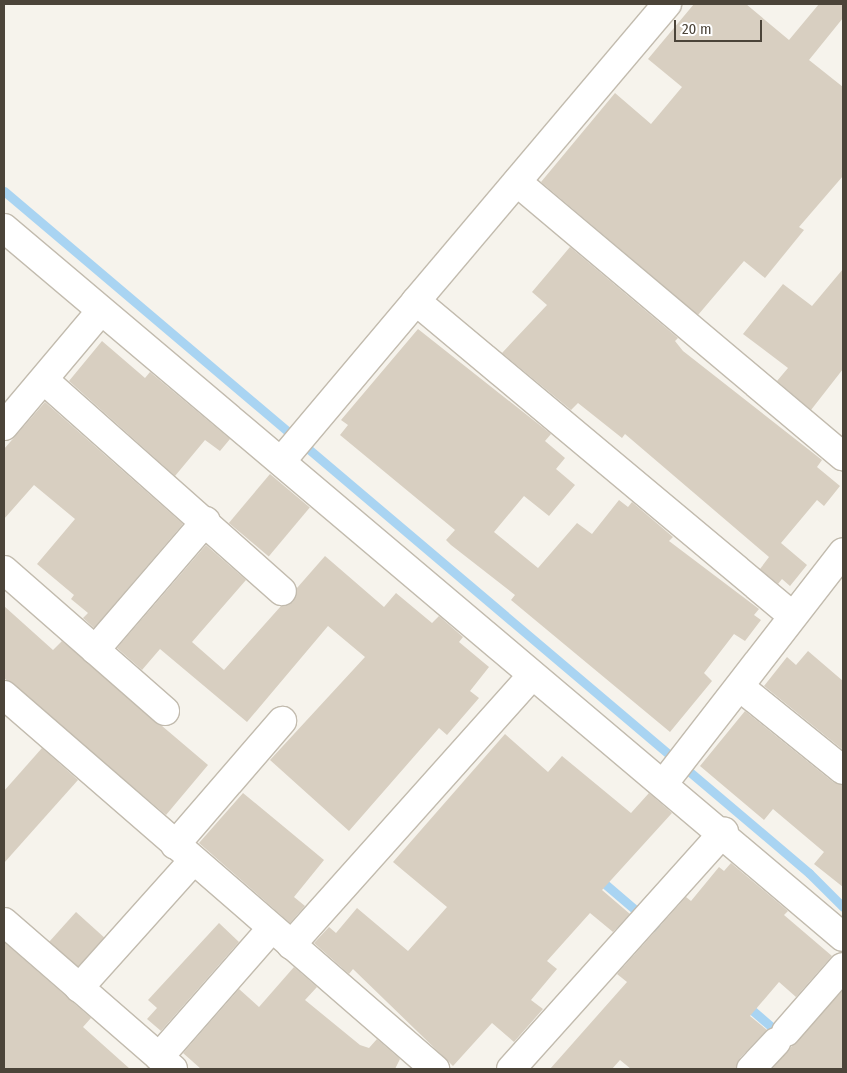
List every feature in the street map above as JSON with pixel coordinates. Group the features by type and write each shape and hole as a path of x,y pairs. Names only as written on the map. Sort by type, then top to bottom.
{"street":[{"path":"293,447 667,4"},
{"path":"517,182 843,456"},
{"path":"4,228 101,311 293,447 531,677 668,777 724,832 843,937"},
{"path":"416,301 791,615"},
{"path":"4,426 101,311"},
{"path":"44,380 206,521 282,591"},
{"path":"95,650 206,521"},
{"path":"668,777 740,687 791,615 843,552"},
{"path":"4,570 165,711"},
{"path":"4,922 166,1063 281,937 531,677"},
{"path":"740,687 843,770"},
{"path":"4,696 435,1069"},
{"path":"79,988 184,853 282,721"},
{"path":"511,1069 724,832"},
{"path":"751,1069 843,967"}],"building":[{"path":"694,4 746,4 789,40 819,4 843,4 843,18 809,60 843,87 843,176 799,227 804,230 765,278 744,261 698,315 541,182 615,93 651,124 682,87 648,59"},
{"path":"570,247 678,338 675,341 683,351 822,460 817,467 840,486 824,506 817,500 781,543 807,565 790,586 782,579 778,584 760,569 769,557 625,434 622,438 578,403 571,410 502,353 547,305 532,292"},
{"path":"843,269 843,369 811,410 777,381 788,368 743,334 783,284 812,306"},
{"path":"418,329 551,434 545,441 565,458 556,469 575,485 549,516 524,496 494,532 538,568 577,523 592,534 619,500 628,507 632,502 673,537 669,541 759,609 754,615 761,620 745,641 734,634 704,673 712,681 670,732 511,600 515,595 446,540 455,530 340,435 348,425 341,420"},
{"path":"102,341 145,378 150,372 230,439 220,451 205,440 175,476 69,381"},
{"path":"45,402 183,524 94,628 83,618 88,613 71,599 74,595 37,564 75,519 34,485 4,519 4,449"},
{"path":"270,474 310,507 269,556 229,523"},
{"path":"206,545 246,580 192,642 224,670 281,606 293,602 297,588 325,556 384,607 396,593 432,623 439,616 463,637 459,642 489,667 470,691 479,698 447,735 439,728 349,831 270,760 365,657 328,626 247,722 160,649 142,670 117,648"},
{"path":"4,606 53,650 62,641 208,765 166,815 4,678"},
{"path":"808,651 843,681 843,750 764,686 787,657 796,665"},
{"path":"745,711 833,782 843,785 843,887 814,864 824,852 773,809 764,820 700,766"},
{"path":"505,734 548,772 562,756 631,813 649,793 672,813 602,890 630,914 613,932 590,913 547,961 557,969 531,1000 543,1009 514,1042 492,1023 453,1066 353,969 349,974 314,943 329,927 336,933 357,908 408,951 447,907 393,862"},
{"path":"42,748 78,780 4,863 4,791"},
{"path":"243,793 324,860 294,897 305,906 290,923 199,843"},
{"path":"731,863 788,911 784,915 832,956 796,997 779,982 750,1016 767,1030 740,1058 736,1069 631,1069 620,1060 612,1069 550,1069 627,982 617,974 686,897 691,901 719,867 724,871"},
{"path":"76,912 104,937 77,967 49,942"},
{"path":"219,923 239,942 161,1031 147,1019 157,1008 148,1000"},
{"path":"4,942 91,1018 83,1027 130,1069 4,1069"},
{"path":"294,967 317,987 305,1000 360,1045 369,1048 377,1039 400,1059 395,1069 201,1069 183,1053 239,989 259,1007"},
{"path":"843,990 843,1069 772,1069 791,1047"}],"waterway":[{"path":"4,191 809,873 843,907"},
{"path":"598,878 666,936"},
{"path":"746,1005 781,1035"}]}
